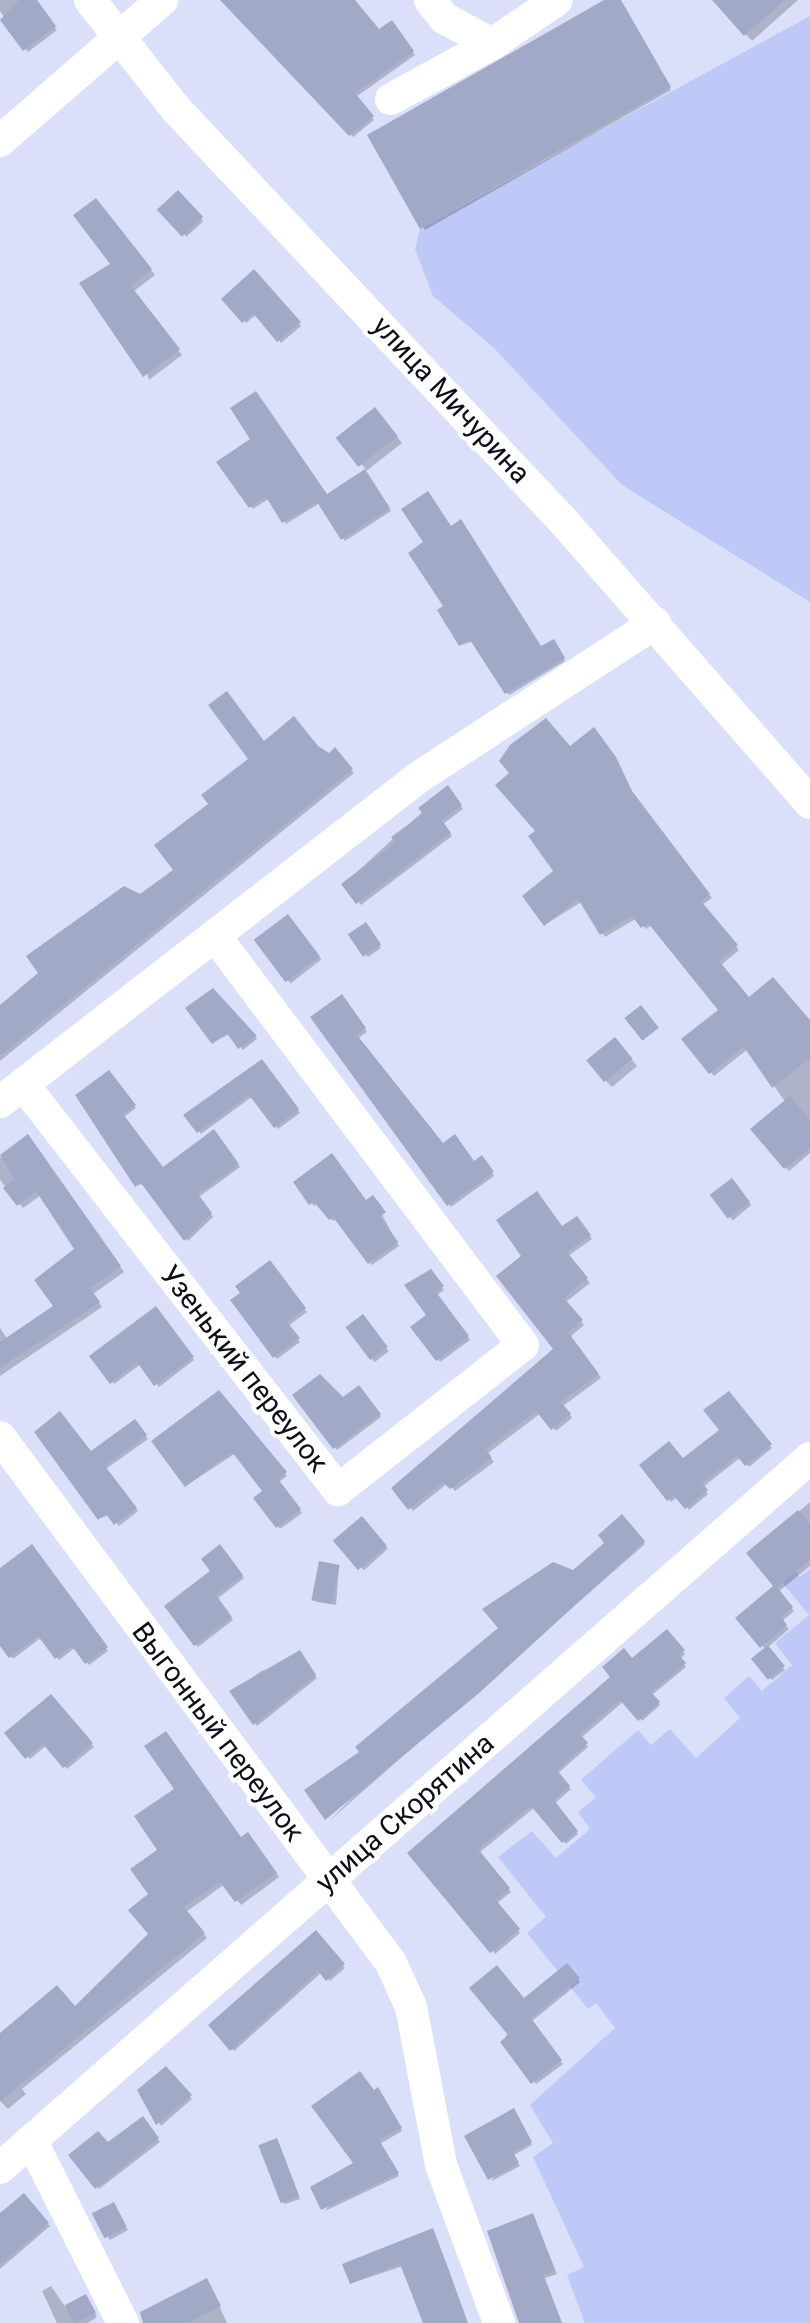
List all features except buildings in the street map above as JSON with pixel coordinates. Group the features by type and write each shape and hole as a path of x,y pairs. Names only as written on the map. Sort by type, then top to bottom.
{"street":[{"name":"улица Мичурина","path":"90,0 118,40 655,623 810,803"},
{"path":"0,141 162,0"},
{"path":"430,0 444,18 492,44"},
{"path":"390,99 492,44 557,0"},
{"name":"Узенький переулок","path":"214,936 524,1345 338,1490 11,1093 419,777 655,623"},
{"name":"Выгонный переулок","path":"0,1437 330,1880 404,1986 441,2166 499,2323"},
{"name":"улица Скорятина","path":"0,2168 810,1458"},
{"path":"31,2140 123,2323"}],"shaded area":[{"path":"810,16 810,602 622,485 494,348 433,296 415,249 420,229"},
{"path":"793,1568 800,1577 810,1569 810,2323 585,2323 567,2275 584,2267 533,2157 553,2143 530,2105 615,2028 596,2003 588,2009 527,1933 546,1917 498,1857 532,1831 556,1858 590,1829 578,1812 596,1797 581,1780 638,1730 651,1745 670,1729 696,1758 740,1718 724,1698 749,1676 762,1691 792,1665 775,1643 809,1615 780,1580"}]}
